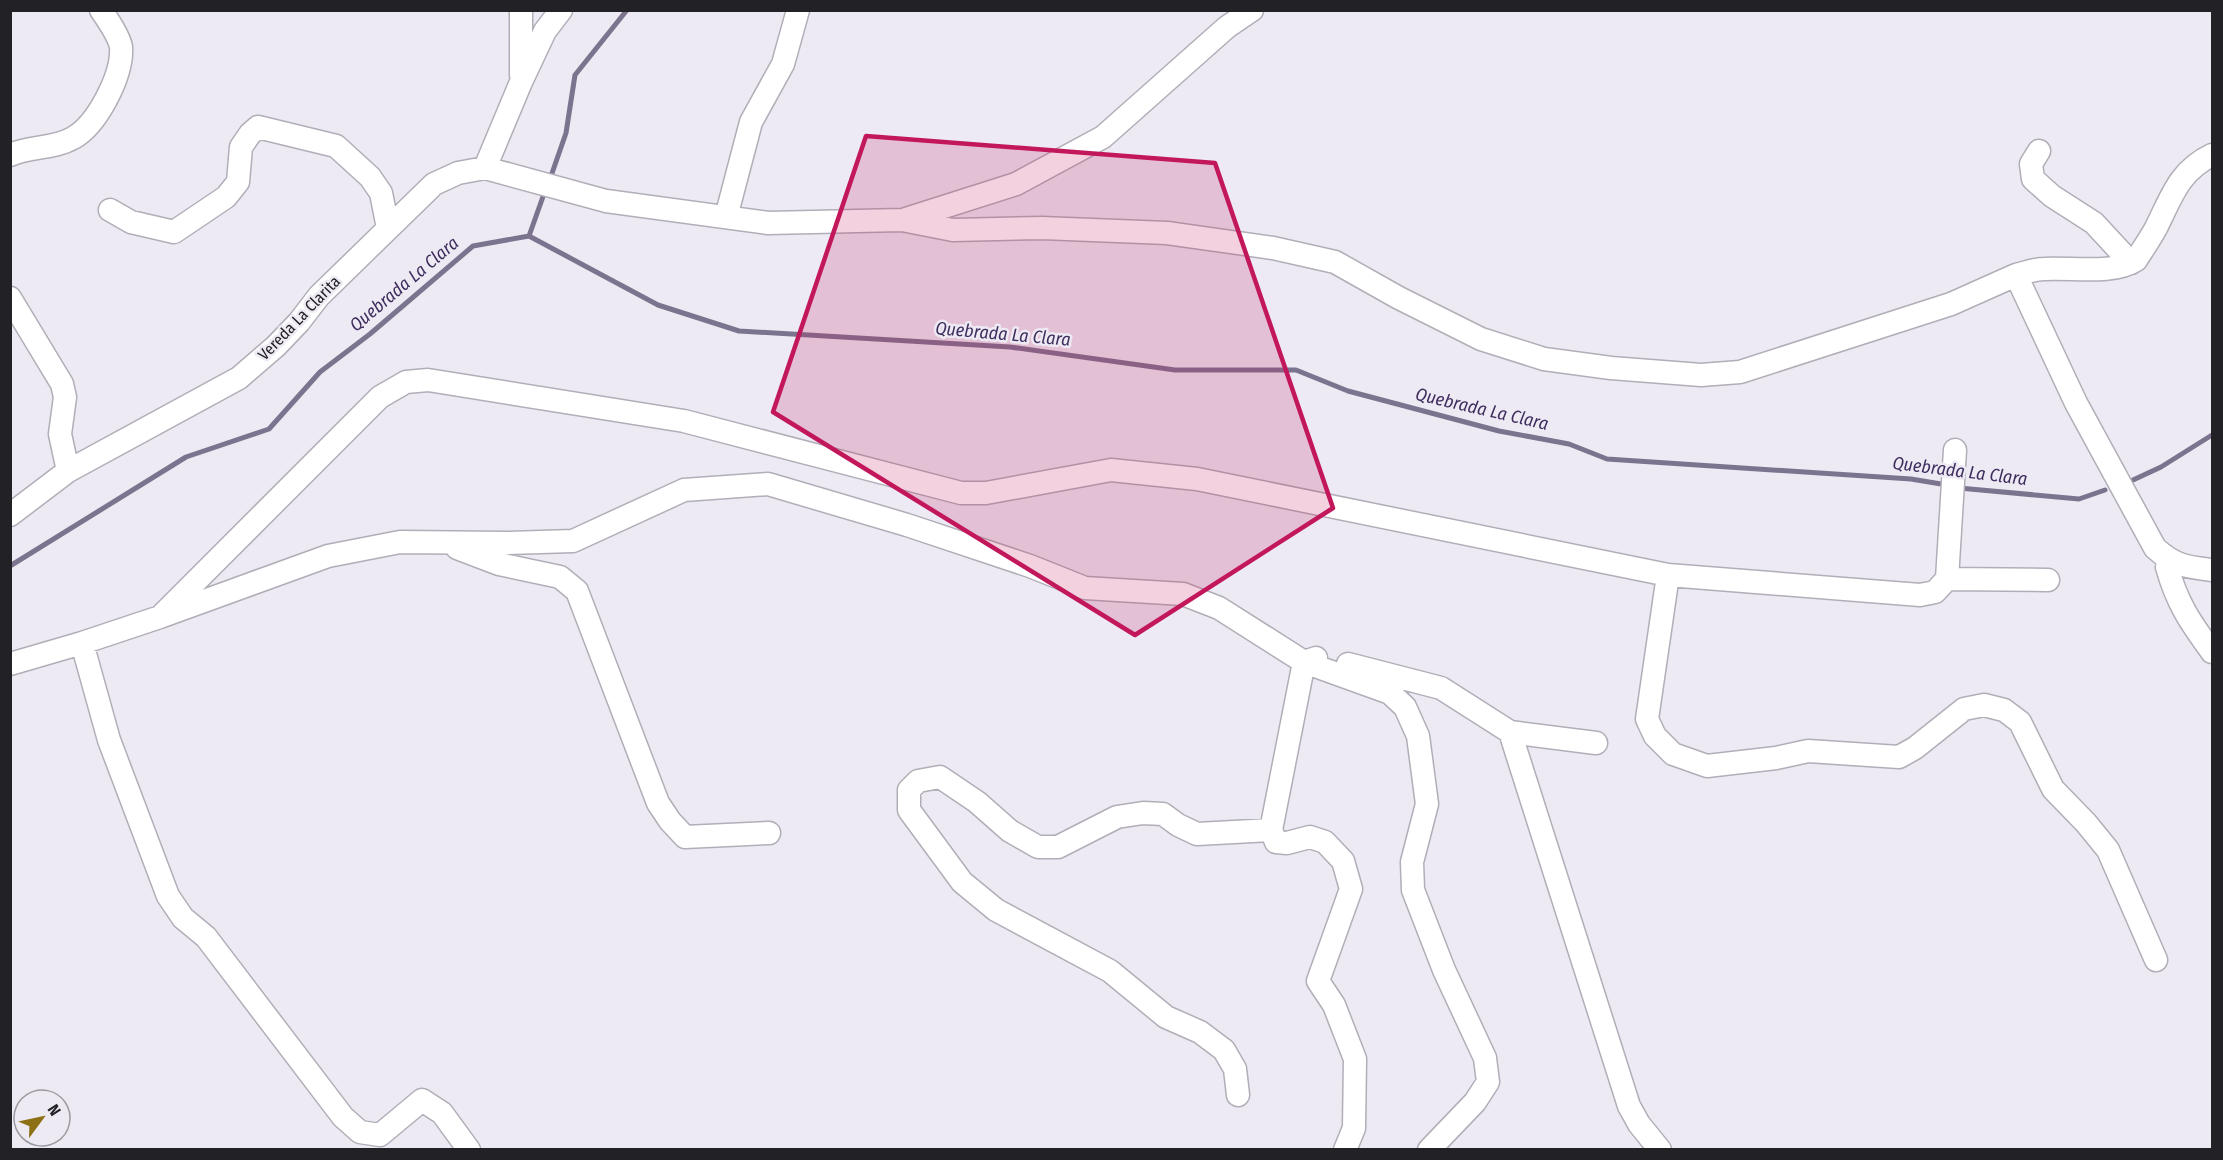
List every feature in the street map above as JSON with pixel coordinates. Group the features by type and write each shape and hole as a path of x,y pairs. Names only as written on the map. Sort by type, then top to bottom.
{"street":[{"path":"10,155 54,145 73,138 92,123 118,70 121,46 101,10"},
{"path":"521,10 521,82"},
{"path":"561,10 545,31 485,168 606,201 768,223 902,220 953,230 1042,228 1167,233 1273,248 1335,262 1399,298 1481,339 1544,359 1611,368 1701,375 1740,372 1951,304 2016,275 2041,269 2113,268 2131,263 2136,260 2155,230 2175,186 2199,162 2212,155"},
{"path":"726,217 751,122 783,64 798,10"},
{"path":"902,220 1016,184 1102,137 1227,27 1252,10"},
{"path":"110,210 131,222 174,232 226,197 238,182 241,147 258,127 336,146 370,177 381,193 388,228"},
{"path":"2039,151 2031,164 2033,179 2052,196 2094,223 2131,263"},
{"name":"Vereda La Clarita","path":"10,515 68,471 239,378 276,346 319,296 434,184 458,173 485,168"},
{"path":"2016,275 2110,469 2156,548 2169,561 2192,568 2212,570"},
{"path":"10,298 62,384 65,397 60,434 68,471"},
{"path":"160,617 380,397 406,382 428,380 684,421 961,493 986,493 1111,470 1197,479 1668,575 1920,595 1935,592 1947,579 1955,450"},
{"path":"10,664 82,644 328,556 400,542 573,541 684,490 768,484 918,529 1030,566 1085,588 1183,594 1219,608 1304,662 1390,693 1405,707 1418,736 1427,804 1412,862 1413,890 1444,970 1485,1058 1488,1082 1475,1102 1429,1149"},
{"path":"441,542 499,564 560,577 577,591 655,796 670,821 685,837 769,833"},
{"path":"2169,561 2167,567 2173,590 2186,617 2212,652"},
{"path":"1668,575 1647,719 1655,736 1673,754 1707,766 1776,759 1809,751 1899,758 1964,710 1984,705 2004,710 2020,722 2053,789 2108,850 2156,960"},
{"path":"1947,579 2048,580"},
{"path":"82,644 109,740 168,896 183,918 206,937 343,1117 360,1132 380,1135 422,1100 442,1113 469,1149"},
{"path":"1345,1149 1354,1128 1355,1059 1334,1005 1318,981 1351,890 1343,861 1325,842 1310,837 1287,843 1276,842 1271,830 1304,662 1311,658 1321,657 1441,688 1510,732 1596,743"},
{"path":"1510,732 1629,1106 1639,1124 1660,1149"},
{"path":"1238,1095 1235,1069 1224,1050 1200,1032 1166,1017 1110,971 996,910 962,882 909,810 909,790 918,781 940,777 977,801 1010,831 1038,847 1058,847 1117,817 1143,813 1162,814 1197,834 1271,830"}],"highlighted area":[{"path":"866,136 1215,163 1333,508 1135,635 773,412"}],"waterway":[{"path":"550,179 566,133 575,75 627,10"},
{"path":"529,236 545,191"},
{"name":"Quebrada La Clara","path":"10,566 186,457 269,429 320,372 370,334 473,246 529,236 658,305 739,331 1010,347 1175,370 1296,370 1348,391 1499,431 1569,444 1607,459 1911,479 1947,485"},
{"name":"Quebrada La Clara","path":"2133,480 2161,467 2212,435"},
{"name":"Quebrada La Clara","path":"1959,488 2079,499 2105,490"}]}
